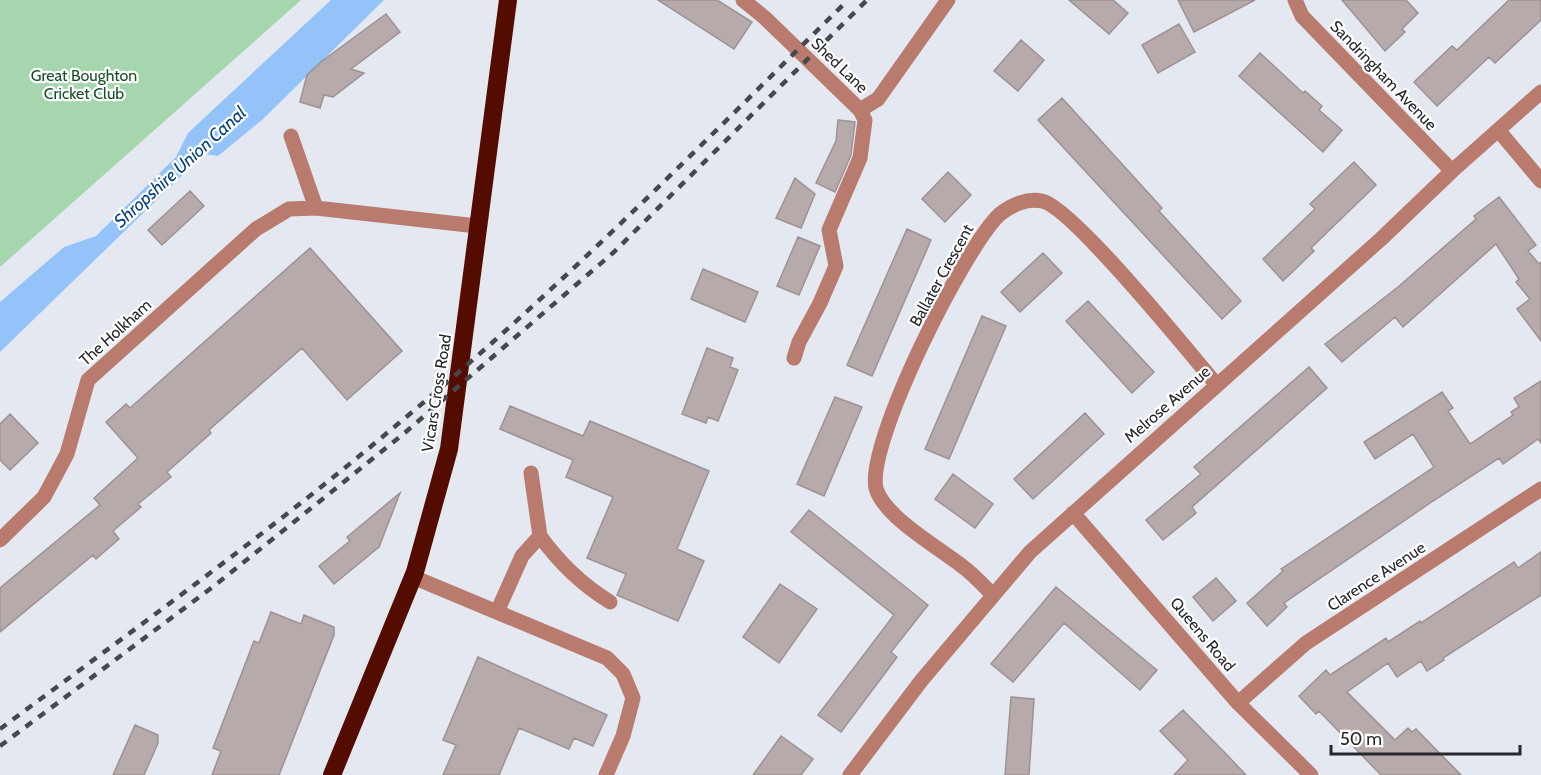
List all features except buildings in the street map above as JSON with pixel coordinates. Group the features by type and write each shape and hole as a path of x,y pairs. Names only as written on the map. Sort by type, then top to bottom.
{"highway":[{"name":"Vicars Cross Road","path":"332,775 414,577 449,449 508,0"}],"street":[{"name":"Shed Lane","path":"743,0 765,18 860,110 878,99 948,0"},
{"name":"Sandringham Avenue","path":"1295,0 1302,16 1452,171"},
{"name":"Melrose Avenue","path":"850,775 906,699 992,594 1030,552 1541,92"},
{"path":"794,358 799,342 820,303 836,266 829,230 860,158 865,120 860,110"},
{"path":"1499,131 1541,181"},
{"path":"291,136 316,208"},
{"name":"Ballater Crescent","path":"992,594 964,567 886,507 876,482 880,447 892,413 938,311 986,231 1000,214 1017,204 1032,200 1044,201 1058,208 1089,238 1216,384"},
{"name":"The Holkham","path":"0,540 44,497 67,454 88,380 256,229 289,209 316,208 477,226"},
{"path":"531,473 540,536 556,559 586,588 610,602"},
{"name":"Clarence Avenue","path":"1238,704 1306,643 1541,489"},
{"name":"Queens Road","path":"1073,513 1238,704 1311,775"},
{"path":"497,612 522,556 540,536"},
{"path":"414,577 607,658 623,674 633,698 623,736 606,775"}],"green space":[{"name":"Great Boughton Cricket Club","path":"0,0 301,0 0,267"}],"water":[{"name":"Shropshire Union Canal","path":"331,0 384,0 263,119 218,156 204,154 0,352 0,302 64,247 96,236 176,157 188,133"}],"railway":[{"path":"0,729 248,544 453,377 569,273 848,0"},
{"path":"0,746 214,586 401,436 614,252 867,0"}]}
